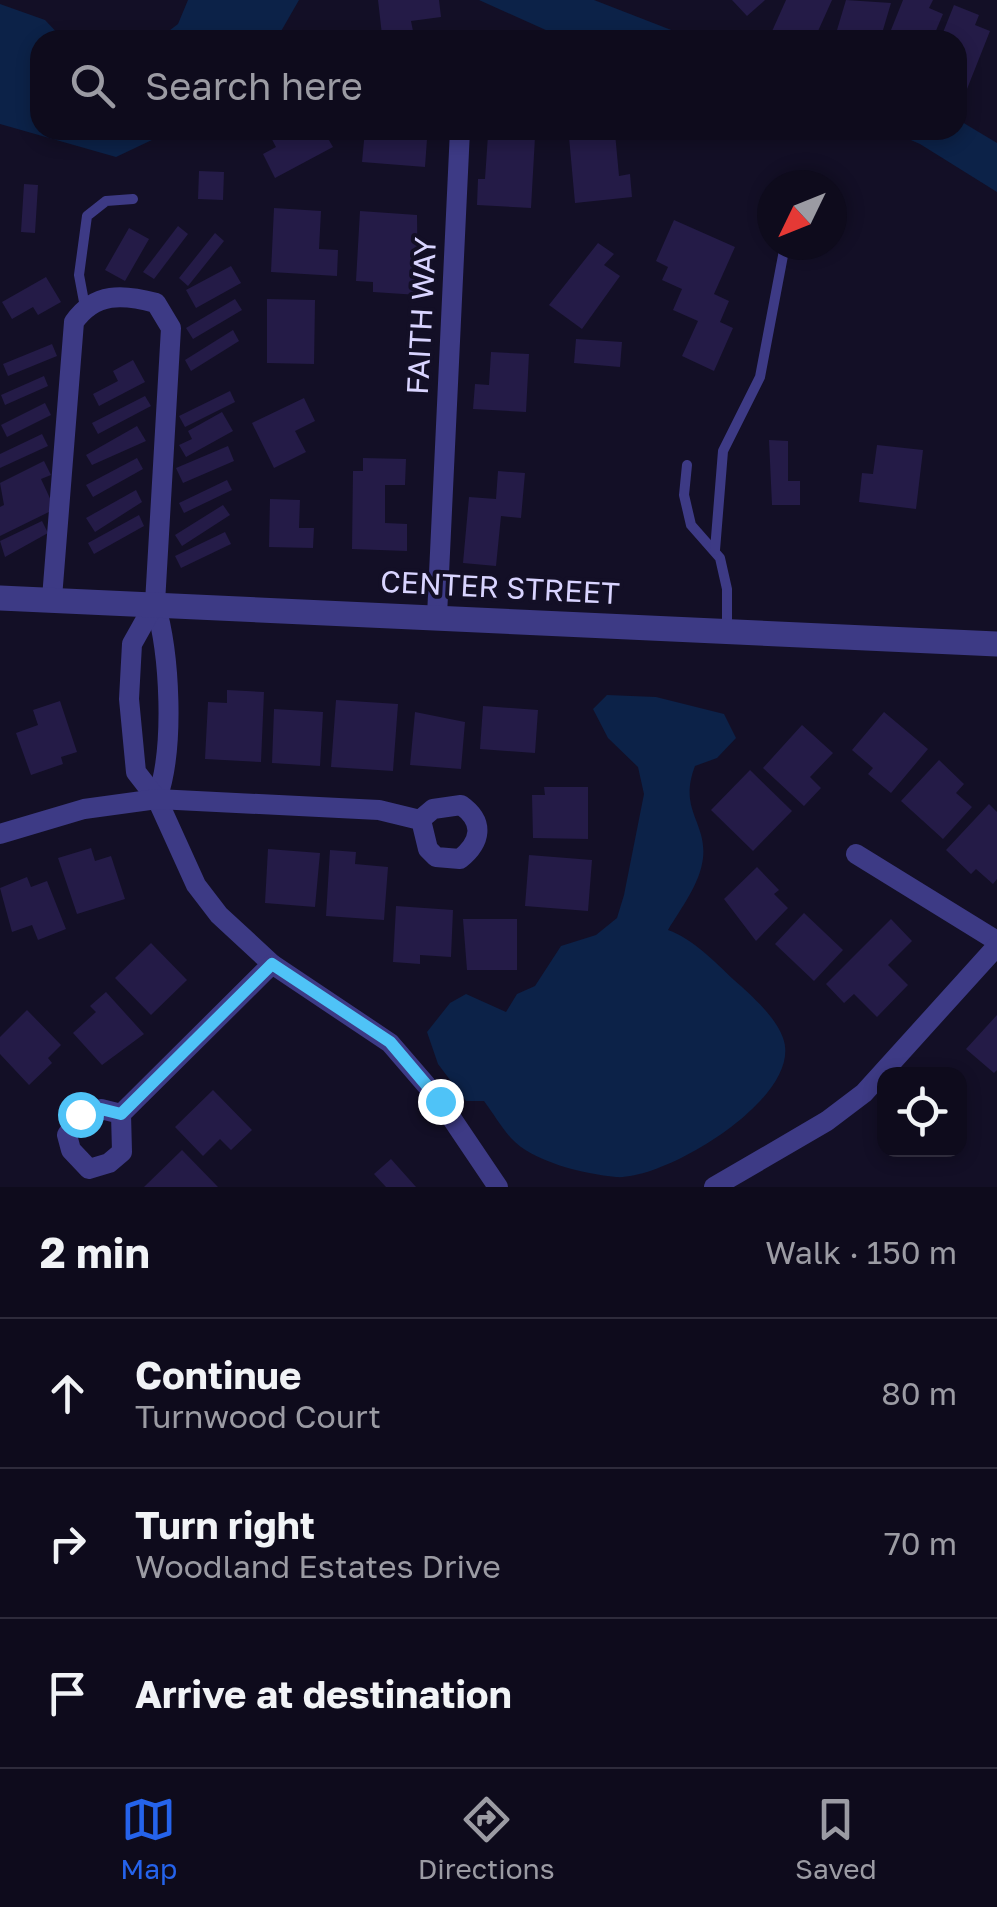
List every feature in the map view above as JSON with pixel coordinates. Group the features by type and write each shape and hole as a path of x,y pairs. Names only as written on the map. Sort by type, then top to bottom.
{"street":[{"name":"FAITH WAY","path":"437,616 460,140"},
{"path":"52,598 74,322 85,307 98,300 128,296 156,303 171,328 155,602 166,638 166,775 157,799"},
{"name":"CENTER STREET","path":"0,598 155,602 997,644"},
{"path":"155,602 132,644 130,699 136,772 157,799 196,885 219,916 272,964 390,1042 440,1101 498,1187"},
{"path":"0,834 84,809 157,799 379,810 420,820"},
{"path":"714,1187 827,1121 864,1093 997,943 856,854"},
{"path":"121,1114 272,964"}],"lane":[{"path":"85,307 79,275 87,216 106,201 133,199"},
{"path":"727,631 727,589 715,550 724,451 760,377 782,260"},
{"path":"687,465 684,495 691,525 715,550"}],"water":[{"path":"188,0 299,0 282,30 170,30 178,24"},
{"path":"479,0 594,0 671,30 546,30"},
{"path":"0,4 45,20 54,30 30,30 30,133 0,124"},
{"path":"967,125 997,143 997,192 911,140 967,140"},
{"path":"56,140 152,140 116,157"},
{"path":"607,695 656,697 724,714 736,738 717,758 695,766 690,794 703,858 694,886 668,930 703,951 762,1006 783,1038 784,1061 773,1085 753,1109 726,1131 666,1165 638,1175 616,1177 560,1165 520,1146 484,1101 466,1101 438,1064 427,1032 450,1003 466,994 506,1012 517,994 535,986 561,946 596,935 617,918 644,794 638,767 608,738 593,709"}],"building":[{"path":"378,0 439,0 441,17 411,21 413,30 381,30"},
{"path":"732,0 765,0 747,16"},
{"path":"786,0 832,0 818,30 773,30"},
{"path":"846,0 891,3 883,30 837,30"},
{"path":"903,0 933,0 929,8 943,14 936,30 891,30"},
{"path":"954,5 979,15 975,25 990,31 967,89 967,30 944,30"},
{"path":"272,140 329,140 333,147 275,178 263,154 276,147"},
{"path":"364,140 427,140 425,167 362,162"},
{"path":"488,140 535,140 531,208 477,205 478,179 485,179"},
{"path":"569,140 616,140 619,176 630,174 632,197 575,203"},
{"path":"199,171 224,172 223,200 198,199"},
{"path":"24,184 38,185 35,233 21,232"},
{"path":"274,208 321,211 319,249 338,250 337,276 271,272"},
{"path":"360,211 417,215 418,295 373,292 373,282 356,281"},
{"path":"674,220 735,247 714,294 729,301 720,322 733,328 714,371 682,356 698,321 673,310 682,289 662,280 668,267 656,261"},
{"path":"178,226 188,234 154,279 143,272"},
{"path":"129,228 149,239 125,281 105,270"},
{"path":"215,233 224,241 188,286 179,278"},
{"path":"598,243 614,254 604,265 620,276 582,329 549,305"},
{"path":"231,266 241,283 196,308 186,290"},
{"path":"46,277 61,302 38,315 33,307 12,319 2,302"},
{"path":"235,299 242,310 193,339 186,328"},
{"path":"267,299 315,300 314,364 267,363"},
{"path":"233,330 239,341 191,371 185,360"},
{"path":"576,339 622,342 620,367 574,363"},
{"path":"52,344 57,356 8,376 3,364"},
{"path":"491,352 529,354 526,412 473,409 475,384 489,385"},
{"path":"133,360 145,382 99,406 93,394 118,381 113,371"},
{"path":"44,376 48,386 5,405 1,395"},
{"path":"230,391 235,402 185,427 179,416"},
{"path":"145,396 151,406 98,434 92,423"},
{"path":"304,398 315,421 295,431 306,452 274,468 252,423"},
{"path":"45,403 51,415 7,437 1,425"},
{"path":"222,412 233,431 186,457 179,445 192,439 188,431"},
{"path":"137,426 146,441 92,465 86,455"},
{"path":"42,434 48,446 0,468 0,454"},
{"path":"769,440 788,441 788,481 800,481 800,505 772,505"},
{"path":"877,445 923,450 916,509 859,502 862,473 873,474"},
{"path":"228,446 234,461 183,483 176,468"},
{"path":"137,458 143,469 93,497 86,485"},
{"path":"363,458 406,459 405,485 385,485 385,523 407,524 407,551 352,549 353,471 363,471"},
{"path":"44,461 51,475 41,479 55,509 0,536 0,507 4,505 0,483"},
{"path":"498,471 525,473 521,518 501,516 496,566 463,563 469,497 496,499"},
{"path":"227,480 232,490 184,513 179,503"},
{"path":"136,490 142,502 95,532 86,518"},
{"path":"270,499 300,500 299,528 314,528 313,548 269,547"},
{"path":"223,505 230,515 182,546 175,535"},
{"path":"139,515 144,526 94,554 88,543"},
{"path":"42,521 48,533 5,557 0,541"},
{"path":"225,532 231,544 181,568 175,556"},
{"path":"227,690 264,692 261,762 205,759 208,702 227,703"},
{"path":"336,700 398,704 393,771 331,767"},
{"path":"60,701 77,752 61,757 63,764 31,775 16,733 38,725 33,710"},
{"path":"483,706 538,710 535,753 480,749"},
{"path":"274,709 323,712 320,766 272,763"},
{"path":"415,712 465,722 461,769 410,765"},
{"path":"884,712 928,749 891,793 868,774 873,768 852,750"},
{"path":"802,725 833,753 810,777 821,788 804,806 763,768"},
{"path":"939,760 964,784 956,793 972,807 943,839 901,801"},
{"path":"750,770 792,811 753,851 711,810"},
{"path":"544,787 588,787 588,839 533,838 532,795 545,795"},
{"path":"989,804 997,812 997,879 993,884 976,869 971,874 946,850"},
{"path":"91,848 95,861 111,856 125,899 77,914 58,858"},
{"path":"268,849 320,853 315,907 265,903"},
{"path":"330,850 356,852 355,864 388,867 384,920 326,916"},
{"path":"529,855 592,860 588,911 525,906"},
{"path":"757,867 779,890 774,894 788,908 756,941 724,899"},
{"path":"27,877 31,887 47,881 66,929 38,940 32,925 12,932 0,888"},
{"path":"396,906 453,910 451,957 420,955 420,964 393,962"},
{"path":"804,913 843,950 814,981 775,944"},
{"path":"463,919 517,919 517,970 467,970"},
{"path":"891,919 912,941 888,965 908,985 877,1017 854,994 844,1003 826,984"},
{"path":"151,943 187,980 151,1015 115,978"},
{"path":"106,992 144,1034 102,1065 73,1033 96,1012 90,1006"},
{"path":"27,1010 61,1045 48,1058 52,1063 29,1085 0,1054 0,1037"},
{"path":"997,1015 997,1070 994,1073 966,1049"},
{"path":"213,1090 252,1130 231,1150 220,1139 203,1156 175,1127"},
{"path":"182,1150 218,1187 144,1187"},
{"path":"391,1159 416,1187 386,1187 374,1174"}],"route":[{"path":"80,1114 101,1109 121,1114 272,964 390,1042 418,1070 440,1101"}]}
